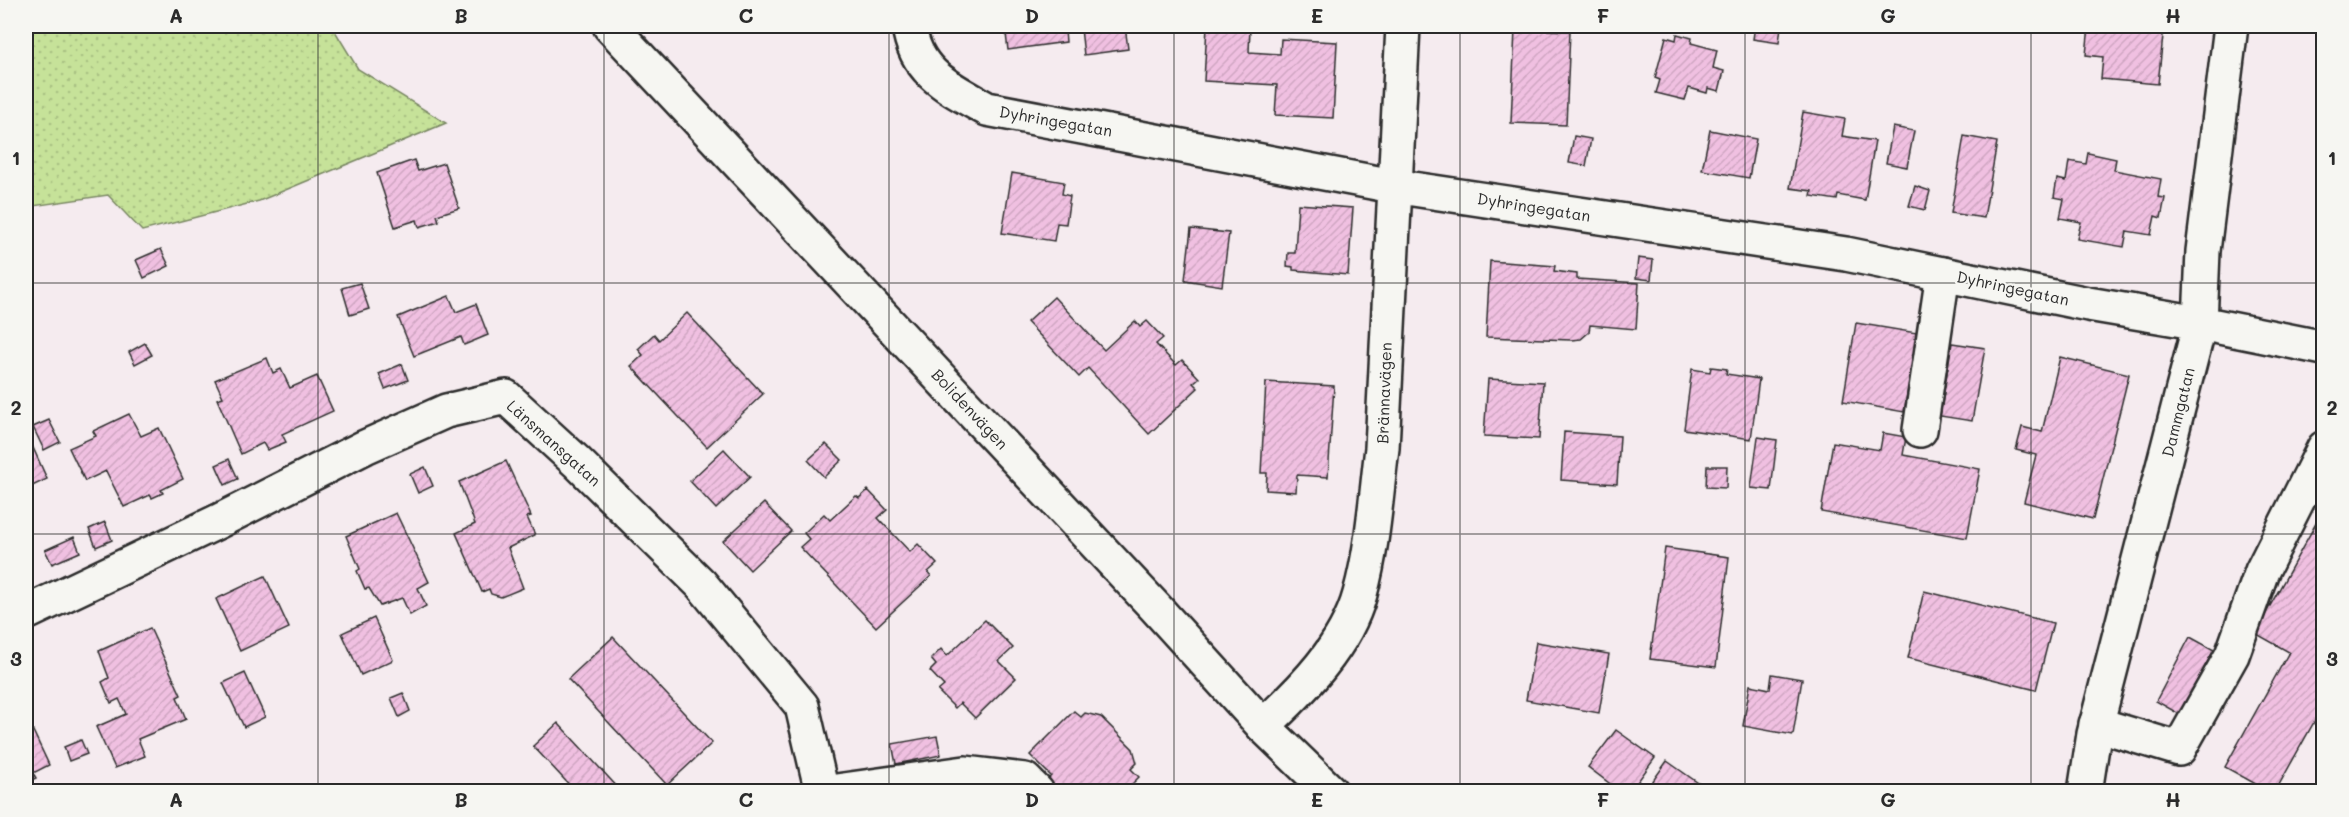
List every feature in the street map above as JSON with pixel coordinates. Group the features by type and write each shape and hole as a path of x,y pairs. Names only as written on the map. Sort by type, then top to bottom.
{"street":[{"name":"Bolidenvägen","path":"610,26 1155,607 1263,726 1331,792"},
{"name":"Dyhringegatan","path":"909,26 911,44 939,82 987,109 1393,186 1846,254 2088,304 2200,323 2324,348"},
{"name":"Brännavägen","path":"1263,726 1294,698 1338,641 1360,595 1374,515 1382,448 1393,186 1403,26"},
{"name":"Dammgatan","path":"2085,792 2096,724 2200,323 2203,251 2231,26"},
{"path":"1920,430 1943,273"},
{"name":"Länsmansgatan","path":"26,613 219,521 375,443 446,411 506,397 578,462 701,584 801,706 822,792"},
{"path":"2096,724 2179,748 2232,655 2262,571 2324,448"},
{"path":"829,792 965,773 1025,780 1037,792"}],"green space":[{"path":"26,26 332,26 358,69 446,123 259,201 142,231 108,195 26,207"}],"building":[{"path":"1005,26 1125,26 1128,49 1084,55 1081,29 1065,31 1066,42 1008,50"},
{"path":"1207,26 1250,28 1249,52 1280,54 1281,39 1337,42 1333,118 1275,115 1277,85 1204,81"},
{"path":"1755,26 1781,26 1779,43 1753,39"},
{"path":"2089,26 2164,26 2158,84 2101,79 2103,57 2086,55"},
{"path":"1515,29 1570,31 1566,125 1511,123"},
{"path":"1677,34 1692,38 1691,43 1717,50 1713,68 1724,71 1719,91 1708,88 1707,93 1689,88 1685,100 1656,93 1660,80 1655,78 1666,37 1676,40"},
{"path":"1803,112 1845,119 1842,136 1875,141 1865,200 1838,195 1837,200 1811,196 1812,191 1790,188"},
{"path":"1893,127 1914,131 1907,167 1886,163"},
{"path":"1710,130 1756,139 1749,178 1702,170"},
{"path":"1574,136 1591,139 1586,166 1569,163"},
{"path":"1964,136 1997,142 1984,218 1951,213"},
{"path":"2088,153 2116,159 2114,170 2161,179 2158,197 2165,198 2161,218 2155,216 2151,235 2127,231 2124,247 2077,239 2081,222 2060,218 2064,199 2054,197 2057,179 2066,181 2069,161 2086,164"},
{"path":"414,160 418,171 444,163 459,208 437,215 439,221 419,227 417,220 395,227 377,173"},
{"path":"1012,173 1064,182 1062,194 1070,196 1066,224 1057,223 1054,241 1002,233"},
{"path":"1915,186 1930,191 1925,210 1909,206"},
{"path":"1298,204 1353,208 1348,275 1293,270 1293,267 1287,266 1288,253 1295,253"},
{"path":"1191,229 1229,233 1222,286 1185,280"},
{"path":"161,249 169,266 144,278 136,260"},
{"path":"1638,258 1653,260 1651,280 1636,278"},
{"path":"1490,261 1555,266 1554,271 1577,274 1577,279 1639,283 1636,329 1590,325 1589,332 1581,339 1571,340 1486,337"},
{"path":"360,283 369,309 350,315 342,288"},
{"path":"449,296 456,312 476,304 488,335 464,345 461,337 414,356 398,317"},
{"path":"1054,297 1104,350 1135,321 1140,327 1147,321 1163,338 1156,344 1176,365 1182,360 1199,378 1193,383 1198,388 1149,434 1088,368 1079,377 1027,322"},
{"path":"687,313 763,394 707,447 631,366 643,355 638,349 654,334 659,340"},
{"path":"1856,323 1917,333 1904,412 1843,401"},
{"path":"145,343 152,355 135,364 129,352"},
{"path":"1952,343 1985,348 1972,421 1940,416"},
{"path":"2060,357 2129,374 2093,519 2024,502 2036,455 2016,450 2022,427 2042,432"},
{"path":"267,358 273,373 281,369 290,388 317,376 333,411 282,434 286,442 267,450 263,443 241,454 217,399 223,397 215,380"},
{"path":"402,364 408,380 385,389 379,374"},
{"path":"1711,367 1727,369 1726,374 1759,379 1751,439 1684,429 1692,369 1710,372"},
{"path":"1488,379 1543,382 1539,439 1484,436"},
{"path":"1266,382 1334,386 1328,477 1297,475 1296,492 1266,490 1267,473 1261,473"},
{"path":"129,414 141,436 159,428 183,479 161,490 163,493 152,498 150,495 124,507 106,471 85,481 69,448 96,436 93,431"},
{"path":"49,420 60,442 44,450 33,427"},
{"path":"26,432 47,479 26,489"},
{"path":"1564,432 1620,436 1617,484 1561,480"},
{"path":"1883,433 1906,437 1903,455 1980,469 1967,538 1821,512 1833,442 1880,450"},
{"path":"1758,437 1777,440 1771,490 1751,488"},
{"path":"826,444 842,460 824,477 808,460"},
{"path":"724,449 750,477 716,509 690,481"},
{"path":"229,459 238,479 225,485 216,465"},
{"path":"506,461 531,516 527,517 535,535 508,548 523,588 501,597 491,594 489,589 482,592 456,533 475,524 459,482"},
{"path":"1707,466 1727,466 1726,488 1706,487"},
{"path":"425,467 433,486 418,493 410,474"},
{"path":"868,490 887,510 878,518 910,552 918,544 937,564 928,572 931,576 876,627 800,547 809,539 804,533 824,514 830,520 856,496 859,498"},
{"path":"764,503 791,531 750,570 723,541"},
{"path":"2324,509 2324,704 2275,792 2270,792 2225,767 2289,652 2255,633"},
{"path":"396,513 429,582 418,588 426,606 410,615 402,598 380,606 369,588 365,589 357,571 360,569 346,536"},
{"path":"105,522 112,540 96,547 89,529"},
{"path":"74,537 80,552 52,564 45,550"},
{"path":"1665,548 1729,557 1716,667 1650,659"},
{"path":"265,576 289,628 240,651 216,599"},
{"path":"1924,591 2053,623 2036,690 1908,658"},
{"path":"374,618 393,660 361,675 342,633"},
{"path":"985,620 1013,648 999,661 1016,678 975,718 960,703 955,708 938,691 944,686 930,671 936,665 931,659 941,649 947,656"},
{"path":"150,628 181,695 177,697 186,719 138,739 145,756 115,768 96,727 126,714 119,699 111,703 102,682 109,678 99,651"},
{"path":"613,637 712,743 667,785 568,679"},
{"path":"2190,637 2214,650 2179,714 2156,701"},
{"path":"1536,642 1609,654 1599,713 1526,700"},
{"path":"245,673 265,717 244,727 223,683"},
{"path":"1772,674 1802,679 1793,735 1743,726 1750,685 1770,689"},
{"path":"403,693 410,711 399,717 391,698"},
{"path":"1074,711 1081,717 1085,713 1101,717 1133,749 1137,763 1131,769 1139,777 1124,792 1049,792 1042,785 1051,776 1030,755"},
{"path":"26,716 49,765 33,773 36,778 26,783"},
{"path":"558,723 622,792 576,792 533,746"},
{"path":"1616,730 1655,758 1630,792 1621,792 1588,767"},
{"path":"937,736 941,755 896,764 892,744"},
{"path":"81,740 87,754 69,761 64,747"},
{"path":"1667,761 1704,787 1707,784 1718,792 1645,792"}]}
